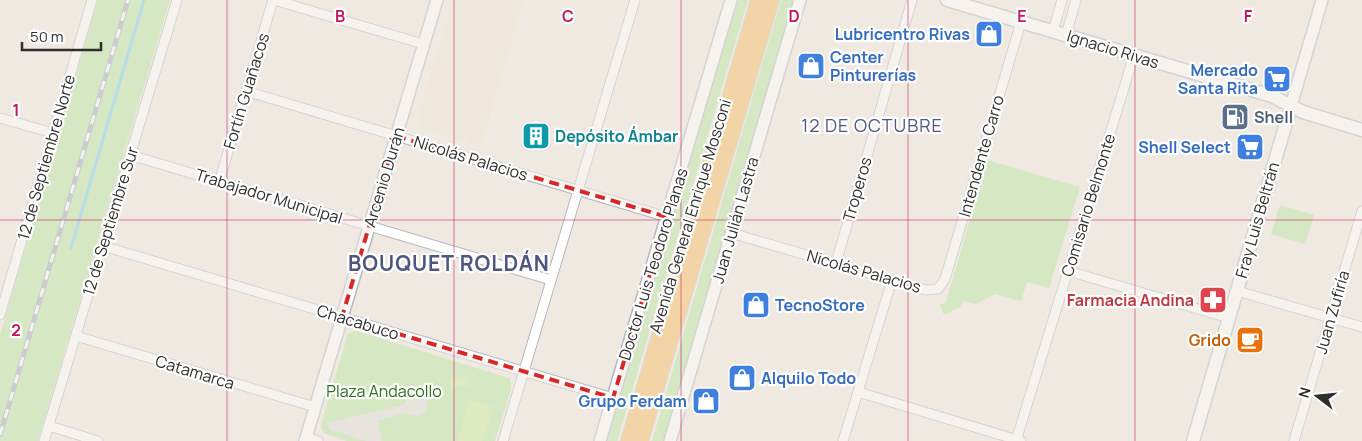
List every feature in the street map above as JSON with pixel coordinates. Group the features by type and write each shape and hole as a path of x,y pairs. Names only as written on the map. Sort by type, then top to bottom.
{"highway":[{"name":"Avenida General Enrique Mosconi","path":"628,441 758,0"},
{"name":"Avenida General Enrique Mosconi","path":"641,441 772,0"}],"main road":[{"name":"Ignacio Rivas","path":"948,0 1272,96 1307,113 1362,130"},
{"name":"Fray Luis Beltrán","path":"1193,441 1291,106"}],"street":[{"name":"12 de Septiembre Norte","path":"0,314 92,0"},
{"name":"12 de Septiembre Sur","path":"44,441 176,0"},
{"path":"274,0 423,44"},
{"name":"Fortín Guañacos","path":"219,182 274,0"},
{"name":"Arcenio Durán","path":"306,439 437,0"},
{"path":"503,441 635,0"},
{"name":"Doctor Luis Teodoro Planas","path":"600,441 731,0"},
{"name":"Juan Julián Lastra","path":"670,441 800,0"},
{"name":"Troperos","path":"836,263 912,0"},
{"path":"1053,31 1062,0"},
{"path":"1066,35 1076,0"},
{"name":"Fray Luis Beltrán","path":"1291,106 1322,0"},
{"name":"Intendente Carro","path":"938,289 945,279 1021,22"},
{"name":"Comisario Belmonte","path":"1018,441 1134,55"},
{"name":"Nicolás Palacios","path":"246,91 667,217"},
{"path":"0,118 53,133"},
{"name":"Trabajador Municipal","path":"130,155 551,280"},
{"name":"Juan Zufiría","path":"1294,441 1362,211"},
{"name":"Nicolás Palacios","path":"732,233 926,290 938,289"},
{"name":"Chacabuco","path":"103,246 613,398"},
{"path":"1068,271 1229,318"},
{"path":"843,441 892,280"},
{"path":"1237,291 1362,327"},
{"name":"Catamarca","path":"76,336 315,407"},
{"path":"858,392 1018,441"},
{"path":"49,426 98,441"},
{"path":"306,439 318,441"}],"highlighted area":[{"path":"396,136 667,217 613,398 342,317"}],"shaded area":[{"path":"453,0 524,0 481,147 423,129 417,119"},
{"path":"413,393 423,395 427,402 427,409 418,416 410,415 407,412 377,421 382,441 366,441 331,430 326,423 404,405 407,397"}],"green space":[{"path":"98,0 170,0 38,441 0,441 0,335"},
{"path":"738,0 748,0 617,441 606,441"},
{"path":"781,0 795,0 665,441 652,441"},
{"path":"987,160 1080,187 1049,288 1027,282 1021,301 995,294 976,304 962,301 961,306 944,315 940,305 946,302"},
{"path":"1280,205 1314,215 1305,244 1271,234"},
{"name":"Plaza Andacollo","path":"354,331 509,378 511,389 495,441 347,441 324,433 321,427 322,421 348,334"},
{"path":"467,375 469,385 451,389 449,380"},
{"path":"469,400 493,407 483,441 457,441"}],"waterway":[{"path":"71,248 144,0"}],"railway":[{"path":"0,435 128,0"}],"place":[{"name":"Lubricentro Rivas","path":"989,34"},
{"name":"Center Pinturerías","path":"811,66"},
{"name":"Mercado Santa Rita","path":"1277,79"},
{"name":"Shell","path":"1235,117"},
{"name":"Depósito Ámbar","path":"536,136"},
{"name":"Shell Select","path":"1250,147"},
{"name":"Farmacia Andina","path":"1213,300"},
{"name":"TecnoStore","path":"756,305"},
{"name":"Grido","path":"1250,340"},
{"name":"Alquilo Todo","path":"742,378"},
{"name":"Grupo Ferdam","path":"706,401"}],"district":[{"name":"12 DE OCTUBRE","path":"872,126"},
{"name":"BOUQUET ROLDÁN","path":"449,264"}]}
